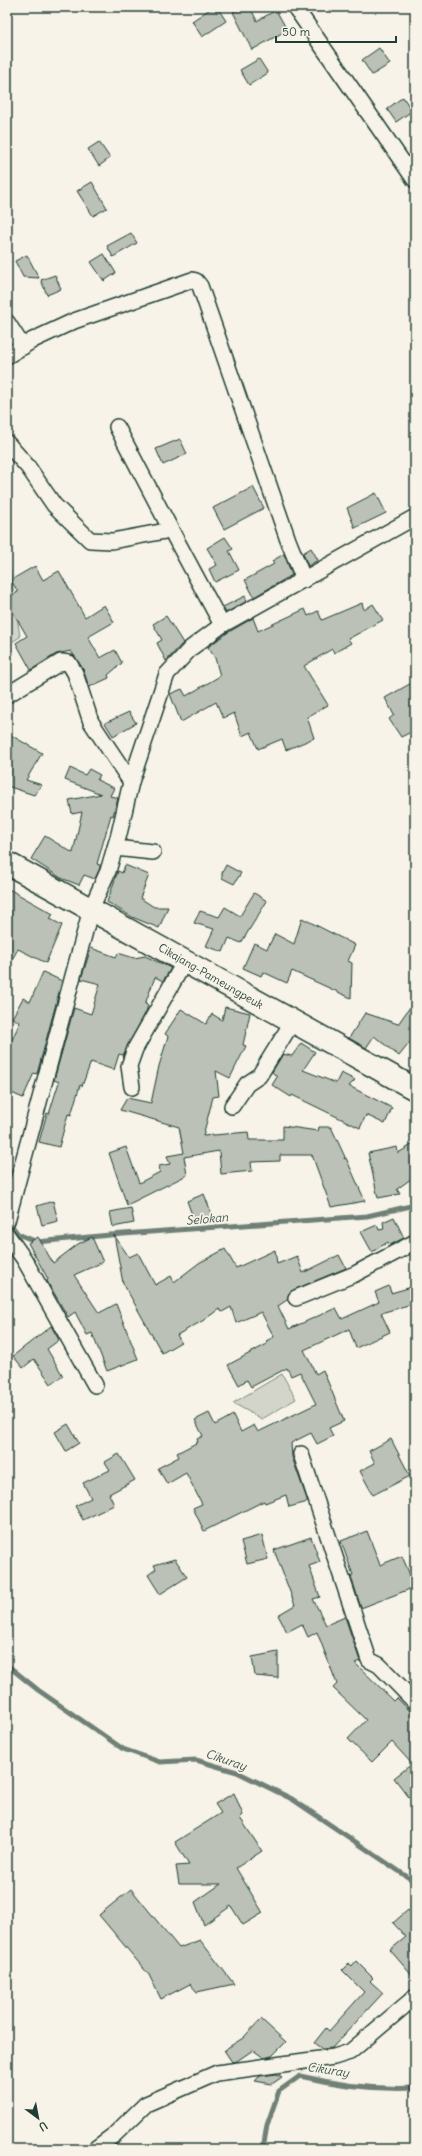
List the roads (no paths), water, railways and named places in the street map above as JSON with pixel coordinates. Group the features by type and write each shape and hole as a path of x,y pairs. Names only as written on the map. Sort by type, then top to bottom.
{"main road":[{"name":"Cikajang-Pameungpeuk","path":"7,863 415,1089"}],"street":[{"path":"295,7 415,180"},
{"path":"7,356 74,321 192,280 196,280 200,286 288,540 304,580"},
{"path":"7,322 23,347"},
{"path":"117,427 222,625"},
{"path":"7,443 28,467 54,505 90,540 112,541 171,530"},
{"path":"8,1218 91,909 108,871 132,782 167,674 191,648 222,625 415,517"},
{"path":"7,695 61,662 69,663 75,673 91,722 132,782"},
{"path":"115,848 153,852"},
{"path":"132,1087 129,1066 135,1049 185,961"},
{"path":"232,1106 247,1084 258,1076 293,1022"},
{"path":"7,1235 24,1259 94,1385"},
{"path":"296,1298 355,1274 415,1242"},
{"path":"301,1454 369,1660 379,1665 415,1702"},
{"path":"95,2149 114,2135 146,2104 217,2073 334,2057 346,2054 415,1997"}],"waterway":[{"name":"Selokan","path":"8,1221 18,1234 37,1242 110,1235 367,1216 415,1205"},
{"name":"Cikuray","path":"7,1665 38,1690 123,1749 160,1762 196,1760 237,1772 292,1799 415,1882"},
{"name":"Cikuray","path":"263,2149 267,2125 279,2091 300,2076 357,2086 415,2088"}]}
